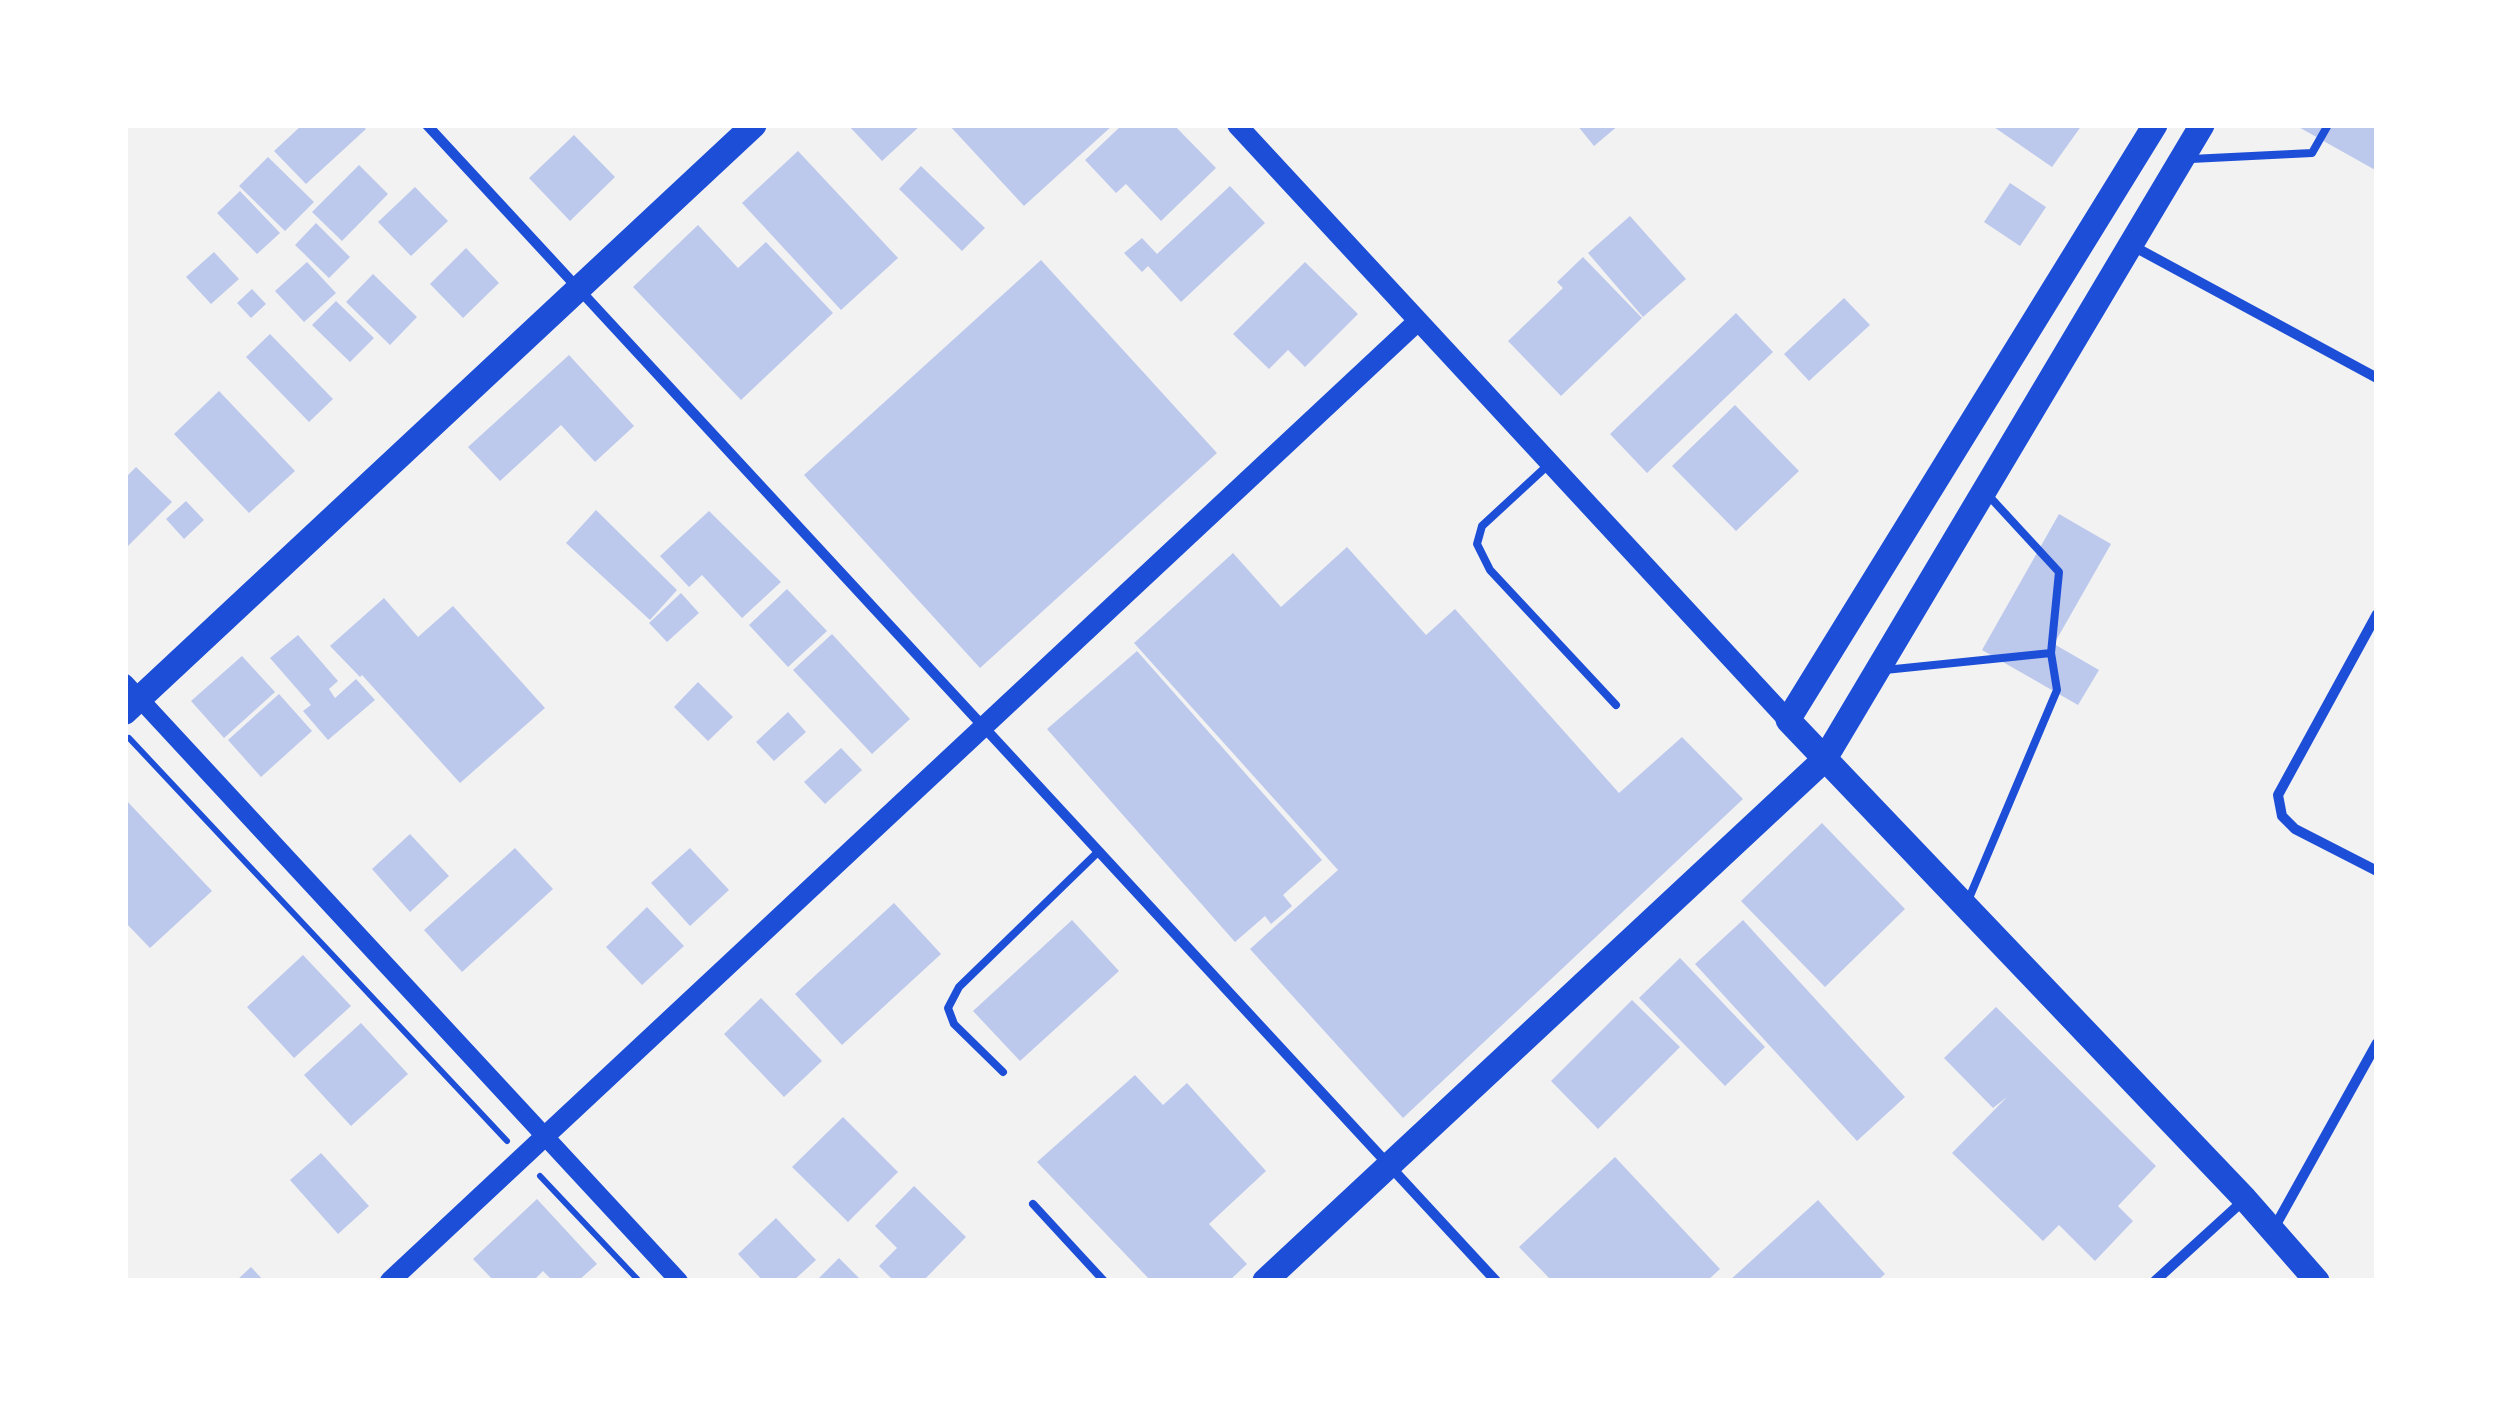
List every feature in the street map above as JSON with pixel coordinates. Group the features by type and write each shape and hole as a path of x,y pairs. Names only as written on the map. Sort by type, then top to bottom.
{"main road":[{"path":"130,698 754,125"},
{"path":"1237,125 1824,760 2245,1199 2317,1281"},
{"path":"1788,720 2156,125"},
{"path":"1265,1281 1824,760 2202,125"},
{"path":"390,1281 1418,321"}],"street":[{"path":"428,125 1496,1281"},
{"path":"2130,245 2377,378"},
{"path":"2377,614 2278,795 2282,816 2295,829 2377,871"},
{"path":"130,698 679,1281"},
{"path":"2273,1231 2377,1043"},
{"path":"2155,1281 2245,1199"}],"lane":[{"path":"2181,159 2312,153 2328,125"},
{"path":"1550,463 1482,526 1476,544 1490,570 1616,705"},
{"path":"1966,907 2057,690 2051,652 2058,572 1984,490"},
{"path":"1877,670 2051,652"},
{"path":"1003,1072 954,1024 948,1008 958,987 1099,851"},
{"path":"1034,1204 1104,1281"}],"path":[{"path":"125,734 638,1281"}],"building":[{"path":"302,125 362,125 366,129 306,184 274,151"},
{"path":"848,125 921,125 882,161"},
{"path":"949,125 1113,125 1024,206"},
{"path":"1122,125 1174,125 1216,168 1161,221 1126,184 1116,193 1085,160"},
{"path":"1577,125 1619,125 1594,146"},
{"path":"1991,125 2082,125 2052,167"},
{"path":"2295,125 2377,125 2377,171"},
{"path":"574,135 615,177 570,221 529,178"},
{"path":"798,151 898,258 841,310 742,203"},
{"path":"268,157 314,202 285,231 239,186"},
{"path":"359,165 388,194 342,241 312,212"},
{"path":"921,166 985,228 962,251 899,189"},
{"path":"2010,183 2046,207 2020,246 1984,222"},
{"path":"1230,186 1265,223 1181,302 1148,266 1142,272 1124,253 1142,238 1157,254"},
{"path":"415,187 448,221 411,256 378,222"},
{"path":"240,191 280,233 257,254 217,213"},
{"path":"1630,216 1686,279 1643,317 1588,253"},
{"path":"316,223 350,257 329,278 295,245"},
{"path":"698,225 738,268 766,242 833,313 741,400 633,287"},
{"path":"466,248 499,283 463,318 430,284"},
{"path":"214,252 239,279 211,304 186,277"},
{"path":"1583,257 1642,318 1561,396 1508,341 1563,288 1557,282"},
{"path":"1041,260 1217,453 980,668 804,475"},
{"path":"307,262 336,293 304,322 275,291"},
{"path":"1305,262 1358,314 1305,367 1288,350 1269,369 1233,334"},
{"path":"373,274 417,317 390,345 346,302"},
{"path":"252,289 266,304 251,318 237,303"},
{"path":"1844,298 1870,325 1809,381 1784,354"},
{"path":"336,301 374,338 350,362 312,325"},
{"path":"1736,313 1773,352 1647,473 1610,434"},
{"path":"270,334 333,399 309,422 246,357"},
{"path":"569,355 634,426 595,462 561,425 500,481 468,447"},
{"path":"219,391 295,471 249,513 174,434"},
{"path":"1735,405 1799,471 1736,531 1672,466"},
{"path":"136,467 172,502 127,547 125,478"},
{"path":"186,501 204,520 184,539 166,519"},
{"path":"596,510 677,590 650,620 566,543"},
{"path":"709,511 781,582 742,618 702,575 689,587 660,556"},
{"path":"2059,514 2111,544 2054,644 2099,670 2078,705 1982,650"},
{"path":"1347,547 1426,635 1455,609 1619,793 1682,737 1743,799 1403,1118 1250,949 1338,870 1134,643 1233,553 1281,607"},
{"path":"787,589 827,631 788,667 749,625"},
{"path":"681,593 699,613 667,642 649,623"},
{"path":"384,598 418,637 453,606 545,708 460,783 362,675 330,646"},
{"path":"832,634 910,719 872,754 793,670"},
{"path":"298,635 338,681 329,689 335,698 356,679 375,700 328,740 303,711 311,705 270,658"},
{"path":"1137,651 1322,860 1283,895 1292,906 1271,924 1265,916 1235,942 1047,729"},
{"path":"242,656 275,692 224,738 191,701"},
{"path":"698,682 733,717 708,741 674,707"},
{"path":"279,694 312,731 261,777 228,740"},
{"path":"788,712 806,732 774,761 756,742"},
{"path":"841,748 862,770 825,804 804,782"},
{"path":"125,799 212,891 150,948 125,922"},
{"path":"1822,823 1905,909 1825,987 1741,901"},
{"path":"410,834 449,876 410,912 372,869"},
{"path":"515,848 553,889 462,972 424,930"},
{"path":"690,848 729,890 690,926 651,883"},
{"path":"894,903 941,954 842,1045 795,994"},
{"path":"647,907 684,946 642,985 606,947"},
{"path":"1072,920 1119,971 1020,1061 973,1011"},
{"path":"1743,920 1905,1097 1857,1141 1695,964"},
{"path":"303,955 351,1006 294,1058 247,1007"},
{"path":"1680,958 1765,1047 1725,1086 1639,998"},
{"path":"761,998 822,1061 784,1097 724,1034"},
{"path":"1632,1000 1680,1047 1598,1129 1551,1081"},
{"path":"1996,1007 2156,1166 2118,1206 2133,1221 2095,1261 2059,1225 2043,1241 1952,1153 2007,1097 1993,1108 1944,1058"},
{"path":"361,1023 408,1074 351,1126 304,1075"},
{"path":"1135,1075 1163,1105 1187,1083 1266,1171 1209,1224 1247,1264 1229,1281 1151,1281 1037,1162"},
{"path":"843,1117 898,1172 848,1222 792,1167"},
{"path":"321,1153 369,1206 338,1234 290,1180"},
{"path":"1615,1157 1720,1269 1707,1281 1552,1281 1519,1247"},
{"path":"914,1186 966,1237 923,1281 894,1281 879,1266 897,1248 875,1226"},
{"path":"537,1199 597,1264 578,1281 553,1281 543,1271 533,1281 494,1281 473,1259"},
{"path":"1818,1200 1885,1274 1877,1281 1729,1281"},
{"path":"776,1218 816,1260 793,1281 763,1281 738,1254"},
{"path":"839,1258 862,1281 816,1281"},
{"path":"251,1267 264,1281 236,1281"}]}
